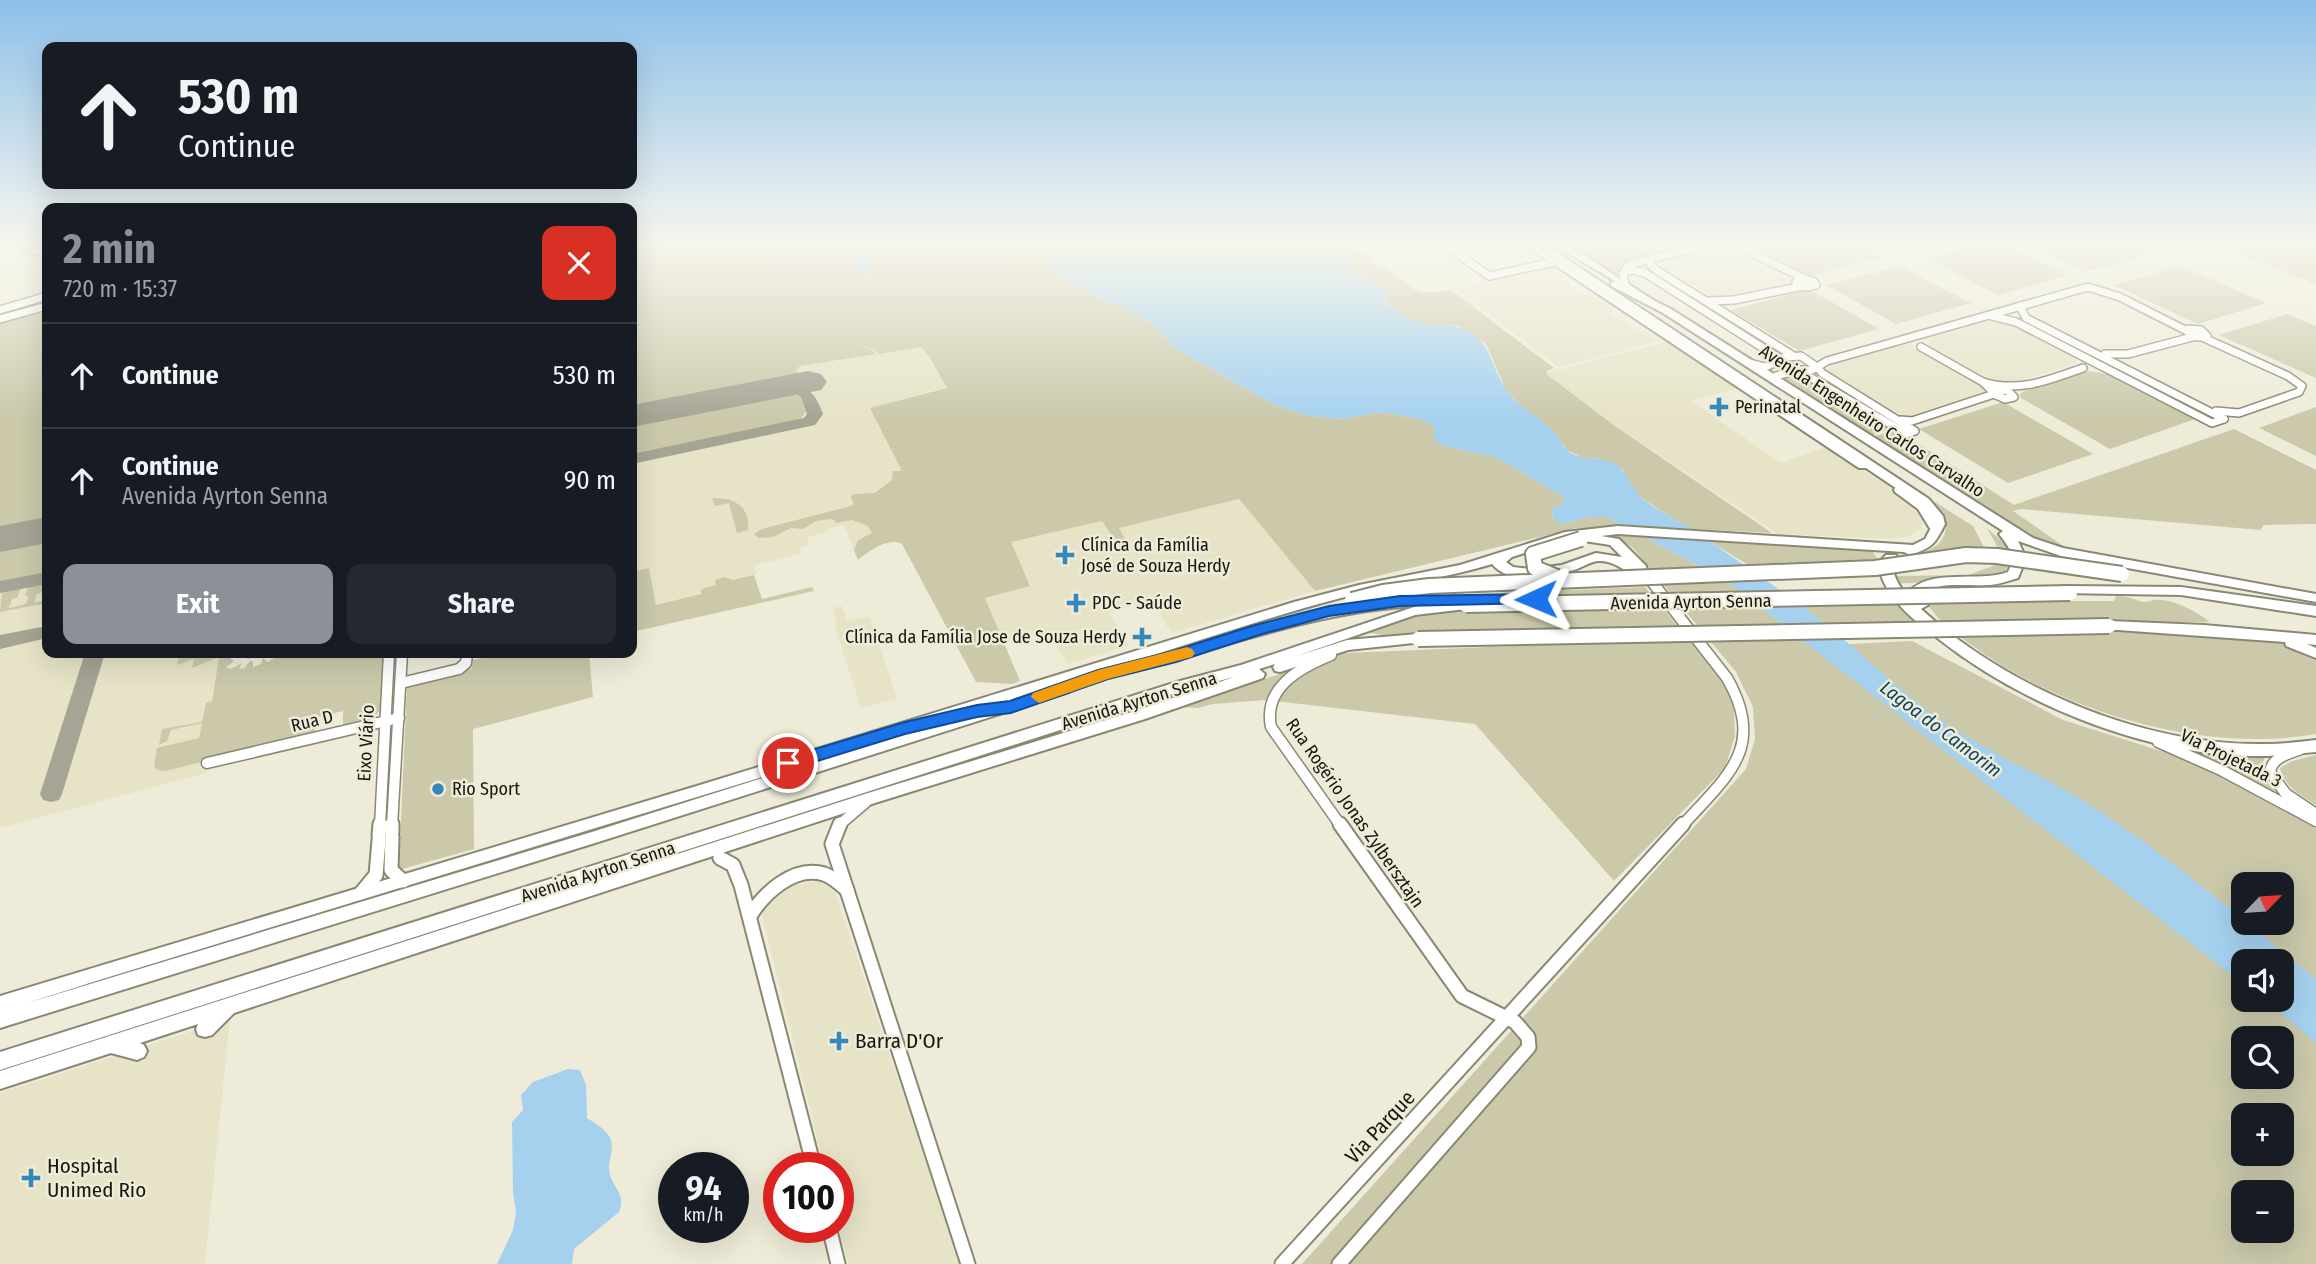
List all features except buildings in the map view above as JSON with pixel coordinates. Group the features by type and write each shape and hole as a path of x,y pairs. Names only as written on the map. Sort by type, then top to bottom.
{"highway":[{"name":"Avenida Engenheiro Carlos Carvalho","path":"1629,303 1810,423"},
{"name":"Avenida Engenheiro Carlos Carvalho","path":"1641,303 1754,376 1886,450 2017,535 2061,552 2316,600"},
{"path":"1651,303 1667,311"},
{"name":"Avenida Engenheiro Carlos Carvalho","path":"1667,311 1777,382 1840,429 1906,471 2015,552"},
{"path":"1720,345 1754,376"},
{"path":"1810,423 1821,414"},
{"path":"1787,415 1810,423 1825,438 1831,429 1851,431 1886,450"},
{"name":"Avenida Engenheiro Carlos Carvalho","path":"1825,438 1925,502 1938,519 1930,542 1918,549"},
{"path":"1964,501 2015,543 2019,565 2010,577 1988,582 1927,584 1915,593 1918,602 1937,625 1972,651 2019,680 2071,704 2126,723 2218,740 2312,744"},
{"path":"34,994 96,972 905,728 1329,596 1462,569 1579,533 1631,531 1918,549"},
{"path":"1572,581 1539,571 1531,559 1538,551 1581,538 1603,538 1614,542 1632,557 1649,578"},
{"path":"1918,549 1891,558 1885,563 1894,589 1930,625 2011,681 2065,707 2129,730 2166,739 2228,747 2312,744"},
{"path":"1512,552 1498,562 1501,568 1511,572 1565,568 1599,556 1625,564 1649,578"},
{"path":"1255,620 1383,592 1429,586 1875,568 1966,555 1997,556 2316,600"},
{"path":"2212,585 2316,610"},
{"name":"Avenida Ayrton Senna","path":"0,1020 1011,707 1104,674 1329,611 1400,601 1465,603 2181,591 2316,610"},
{"name":"Avenida Ayrton Senna","path":"2068,592 2201,599 2316,619"},
{"name":"Avenida Ayrton Senna","path":"0,1061 226,999 601,887 1190,691 1356,629 1413,611 1465,603"},
{"path":"1190,691 1327,635 1336,627 1331,620 1321,619 1240,636"},
{"name":"Avenida Ayrton Senna","path":"0,1080 111,1044 226,999 459,916 1087,717 1265,672 1347,645 1418,639 2109,626 2316,640"},
{"path":"1265,672 1356,629"},
{"path":"2267,635 2316,653"},
{"path":"905,728 977,711 1011,707"},
{"path":"442,884 570,830"},
{"path":"667,865 720,858"},
{"path":"459,916 529,904 601,887"},
{"path":"0,1004 167,961 197,959"},
{"path":"205,1029 226,999"},
{"path":"87,1052 226,999"},
{"path":"111,1044 137,1051"}],"main road":[{"name":"Avenida Engenheiro Carlos Carvalho","path":"1616,303 1825,438"},
{"name":"Avenida Engenheiro Carlos Carvalho","path":"1654,303 1667,311"}],"street":[{"path":"0,310 24,303"},
{"path":"1693,303 1783,360 1787,366 1903,433 1914,432 1822,373 1808,358 1792,355 1709,303"},
{"path":"1723,312 1731,303"},
{"path":"1777,382 1776,376 1779,373 1812,370 1816,366 1920,334 2031,303"},
{"path":"2020,306 2026,318 2082,353 2120,372 2222,413 2239,413 2300,392 2302,386 2288,376 2192,335 2131,303"},
{"path":"0,319 42,307"},
{"path":"1985,316 2016,322 2120,372 2212,422 2224,419 2200,406"},
{"path":"1920,334 1916,338 1921,347"},
{"path":"2082,353 2124,356 2192,335"},
{"path":"1891,343 1921,347 2008,399 2013,398 2015,392 2083,368 2120,372"},
{"path":"2082,353 2087,363 2083,368"},
{"path":"1745,362 1765,367 1792,355"},
{"path":"2120,372 2124,356"},
{"path":"1897,419 1912,421 1997,392"},
{"name":"Via Parque","path":"1282,1264 1732,771 1744,736 1742,709 1736,693 1649,578"},
{"name":"Rua Rogério Jonas Zylbersztajn","path":"1368,643 1322,658 1284,683 1269,704 1270,724 1462,996 1504,1022"},
{"name":"Eixo Viário","path":"384,868 385,716 389,658"},
{"name":"Eixo Viário","path":"385,836 399,713 402,658"},
{"path":"401,683 452,671 465,665 466,658"},
{"name":"Rua D","path":"206,767 399,713"},
{"name":"Via Projetada 3","path":"2129,730 2196,758 2316,821"},
{"name":"Via Projetada 3","path":"2312,744 2276,760 2271,772 2284,792 2316,814"},
{"path":"874,797 841,821 833,838 847,890 968,1264"},
{"path":"720,858 730,862 737,871 751,916 810,1152"},
{"path":"360,894 384,868 403,881"},
{"path":"751,916 767,893 801,875 822,873 847,890"},
{"path":"1490,1012 1520,1005"},
{"path":"1339,1264 1529,1047 1529,1038 1522,1027 1504,1022"},
{"path":"833,1243 838,1264"}],"shaded area":[{"path":"637,303 1113,303 1142,317 1159,330 1173,347 1271,403 1305,415 1342,419 1380,412 1415,418 1434,425 1443,446 1496,457 1562,496 1566,502 1552,510 1553,519 1562,524 1589,517 1607,517 1724,579 1810,646 1912,641 2063,720 2196,762 2316,828 2316,1264 1302,1264 1746,769 1755,739 1753,707 1736,672 1633,548 1616,537 1577,528 1315,591 1239,499 1119,528 1125,539 1116,542 1102,521 1011,542 1030,586 985,598 1020,681 1012,684 976,682 902,544 885,544 858,560 854,550 858,540 872,533 868,526 852,520 837,523 832,519 816,521 803,529 791,528 773,537 759,538 754,534 762,529 851,506 854,504 851,498 853,494 875,493 892,480 893,471 902,471 870,408 947,388 929,356 921,347 879,354 874,349 859,345 876,354 800,366 795,371 805,375 637,407"},
{"path":"1387,303 1468,303 1554,368 1547,371 1547,374 1612,424 1772,533 1690,529 1635,493 1623,470 1600,459 1583,458 1568,451 1550,428 1521,406 1506,390 1486,344 1458,326 1440,323 1434,326 1414,321"},
{"path":"1474,303 1604,303 1614,310 1610,313 1637,331 1645,330 1659,341 1559,367"},
{"path":"1757,303 1833,303 1879,329 1799,351 1731,310"},
{"path":"1858,303 1971,303 1896,324"},
{"path":"2153,303 2266,303 2198,324"},
{"path":"42,312 42,522 0,530 0,324"},
{"path":"2287,314 2316,326 2316,378 2219,335"},
{"path":"1989,321 2007,323 2068,353 2077,363 2013,383 1995,382 1928,342 1930,338"},
{"path":"875,337 917,342 929,356 947,387 871,408 903,472 872,533 858,540 854,550 844,525 827,529 827,532 807,537 809,545 800,547 801,554 754,565 757,574 701,589 701,594 656,605 649,568 637,571 637,380"},
{"path":"1669,341 1738,388 1691,401 1781,463 1828,447 1903,496 1919,511 1923,520 1921,528 1909,536 1893,539 1778,534 1608,421 1547,373"},
{"path":"1907,344 1981,383 1985,391 1909,416 1892,411 1826,370 1831,366"},
{"path":"2088,371 2113,375 2198,418 2110,449 2021,398 2020,394 2024,391"},
{"path":"1792,373 1804,375 1890,429 1869,436 1781,380 1781,377"},
{"path":"788,394 801,397 806,411 801,419 637,454 637,423"},
{"path":"2003,402 2093,454 2008,483 1919,429"},
{"path":"2316,407 2316,456 2259,428"},
{"path":"2234,429 2316,470 2316,524 2264,525 2260,530 2021,509 2013,511 2065,547 2034,539 1872,437 1893,431 1909,438 2014,505"},
{"path":"1916,490 1973,526 1985,549 1967,548 1922,553 1940,543 1945,526 1939,512"},
{"path":"42,491 42,658 219,658 200,762 208,760 206,773 0,828 0,499"},
{"path":"712,498 727,499 739,505 746,515 748,530 737,533 729,503 715,506"},
{"path":"1239,499 1315,591 1171,633 1152,600 1109,612 1129,646 1067,664 1047,631 1003,643 985,598 1030,585 1010,542 1102,521 1119,528"},
{"path":"1987,528 2010,548 2006,571 1991,578 1894,584 1891,576 1968,575 1993,566 1997,546"},
{"path":"1702,537 1872,551 1879,561 1747,564"},
{"path":"42,540 42,574 0,582 0,548"},
{"path":"649,568 656,605 701,594 701,589 716,585 715,580 724,577 733,580 754,575 762,599 812,587 814,591 637,631 637,571"},
{"path":"42,584 42,592 37,594 34,603 42,601 42,604 0,612 2,592 21,588 9,608 26,604 28,587"},
{"path":"1645,587 1711,665 1729,692 1734,710 1735,736 1725,768 1614,881 1475,724 1265,700 1213,704 1198,708 1179,707 1344,653 1563,644 1556,628 1389,636 1365,632 1407,613 1470,594"},
{"path":"2116,596 2143,602 2161,600 2176,603 2210,622 1942,623 1924,600 2049,597 2057,601 2114,601"},
{"path":"1896,599 1922,623 1824,623 1796,602"},
{"path":"842,606 847,620 870,617 897,698 861,708 834,623 837,621 833,608"},
{"path":"2118,631 2246,636 2294,646 2316,656 2316,734 2241,739 2203,736 2127,720 2091,708 2022,677 1955,633"},
{"path":"179,658 217,658 192,668 194,659 177,665"},
{"path":"219,658 230,658 234,661 226,667 231,669 242,663 239,669 245,668 253,661 253,667 261,664 263,658 268,662 274,658 385,658 381,710 370,720 349,727 349,723 343,725 343,711 318,717 315,731 299,737 166,771 157,770 154,766 157,748 199,738 202,723 171,730 167,741 159,745 162,729 202,722 206,703 212,701"},
{"name":"Rio Sport","path":"589,658 593,697 473,729 474,849 402,869 399,866 407,685 472,668 473,660"},
{"path":"2187,748 2230,755 2266,756 2262,770 2264,776 2271,787 2288,802"},
{"path":"2316,755 2316,805 2289,785 2280,768 2292,761"},
{"name":"Barra D'Or","path":"819,881 831,886 835,892 960,1264 848,1264 842,1243 854,1243 854,1152 820,1152 762,915 765,905 789,886"},
{"path":"230,1019 205,1264 0,1264 0,1093"}],"water":[{"name":"Lagoa do Camorim","path":"1113,303 1386,303 1407,317 1434,326 1440,323 1469,332 1484,346 1511,395 1552,430 1569,452 1617,465 1644,500 1685,525 1800,605 1931,713 1971,739 2076,796 2208,891 2231,910 2231,935 2262,935 2279,949 2231,949 2231,975 1724,579 1607,517 1589,517 1562,524 1553,519 1552,510 1565,502 1562,496 1496,457 1443,446 1434,439 1434,425 1415,418 1380,412 1342,419 1305,415 1271,403 1173,347 1159,330 1142,317"},
{"path":"2294,961 2316,979 2316,1043 2280,1012 2294,1012"},
{"path":"568,1069 580,1070 586,1085 587,1118 602,1128 611,1140 609,1170 620,1195 619,1212 574,1249 572,1264 497,1264 513,1230 516,1212 513,1192 512,1122 523,1110 521,1095 533,1082"}],"taxiway":[{"path":"637,458 809,422 815,414 809,398 803,391 787,386"},
{"path":"0,587 42,579"},
{"path":"0,642 42,633"},
{"path":"51,794 93,658"}],"runway":[{"path":"637,415 808,382"},
{"path":"0,539 42,531"}],"slow traffic":[{"path":"1039,697 1104,674 1187,653"}],"place":[{"name":"Perinatal","path":"1719,407"},
{"name":"Clínica da Família José de Souza Herdy","path":"1065,555"},
{"name":"PDC - Saúde","path":"1076,603"},
{"name":"Clínica da Família Jose de Souza Herdy","path":"1142,637"},
{"name":"Rio Sport","path":"438,789"},
{"name":"Barra D'Or","path":"839,1041"},
{"name":"Hospital Unimed Rio","path":"31,1178"}],"route":[{"path":"788,763 905,728 977,711 1011,707 1104,674 1329,611 1400,601 1536,599"}]}
